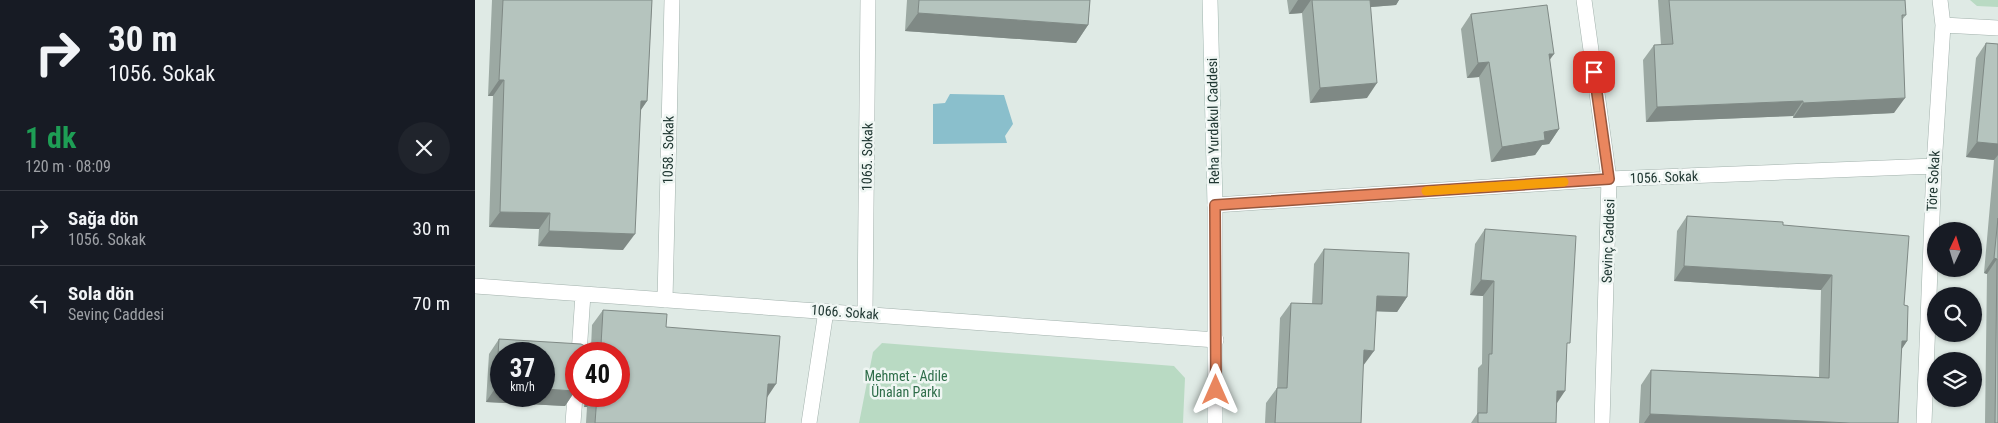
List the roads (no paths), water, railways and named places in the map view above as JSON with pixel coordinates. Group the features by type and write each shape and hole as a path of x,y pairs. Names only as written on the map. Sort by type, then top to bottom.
{"street":[{"name":"1058. Sokak","path":"665,300 672,0"},
{"name":"1065. Sokak","path":"865,314 869,0"},
{"name":"Reha Yurdakul Caddesi","path":"1211,0 1215,205 1215,423"},
{"name":"Sevinç Caddesi","path":"1584,0 1609,179 1603,423"},
{"name":"Töre Sokak","path":"1924,423 1933,166 1943,25 1940,0"},
{"path":"1943,25 1998,28"},
{"name":"1056. Sokak","path":"1215,205 1609,179 1933,166"},
{"name":"1066. Sokak","path":"475,286 1216,340"},
{"path":"580,342 583,294"},
{"path":"809,423 826,311"},
{"path":"573,423 574,407"}],"water":[{"path":"950,94 1004,95 1013,124 1005,136 1007,143 933,144 933,104 945,103"}],"park label":[{"name":"Mehmet - Adile Ünalan Parkı","path":"906,384"}]}
